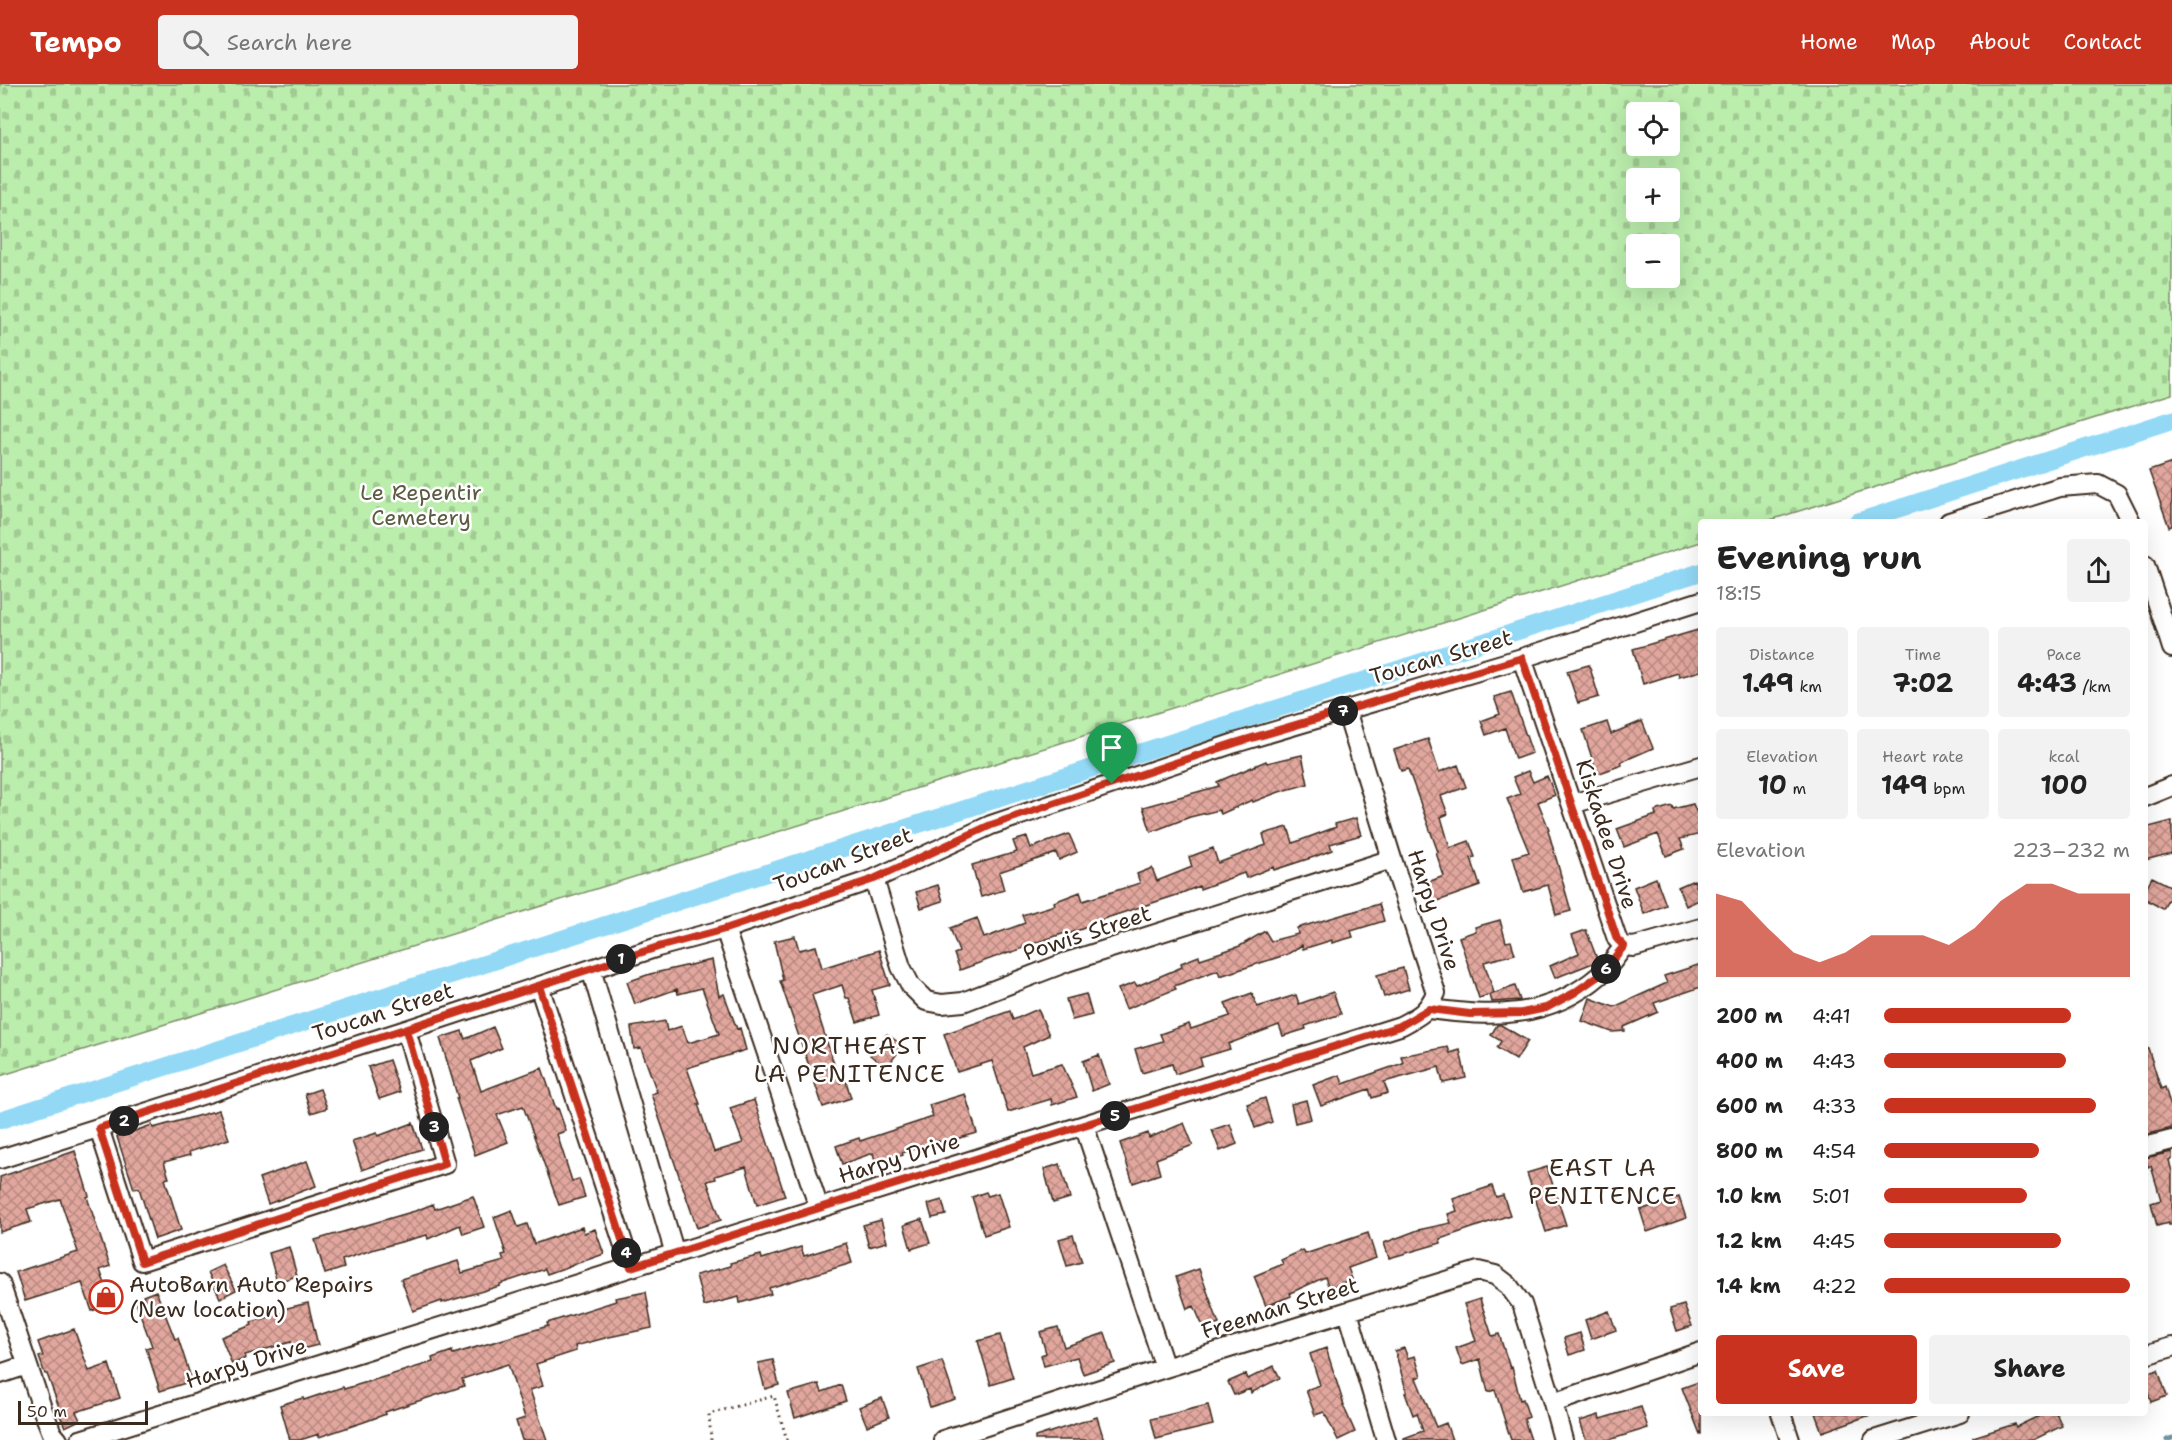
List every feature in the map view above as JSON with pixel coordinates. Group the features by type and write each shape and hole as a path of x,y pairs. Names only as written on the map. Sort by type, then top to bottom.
{"street":[{"path":"1959,519 2060,488 2098,484 2116,494 2129,519"},
{"path":"2148,573 2169,629 2172,648"},
{"name":"Toucan Street","path":"0,1159 591,969 725,929 874,879 991,825 1235,743 1522,658 1698,602"},
{"name":"Kiskadee Drive","path":"1522,658 1617,939 1624,946"},
{"name":"Harpy Drive","path":"80,1440 1400,1026 1429,1009 1436,993 1346,710"},
{"path":"1572,804 1698,767"},
{"path":"2148,796 2172,786"},
{"name":"Powis Street","path":"874,879 901,967 911,986 926,1001 942,1004 963,1002 1067,962 1392,859"},
{"path":"725,929 819,1208"},
{"path":"1429,1009 1470,1014 1522,1013 1546,1008 1574,993 1601,974 1624,946 1634,947 1698,929"},
{"path":"591,969 675,1254"},
{"path":"539,986 631,1267"},
{"path":"99,1128 142,1262 445,1164 406,1030"},
{"path":"1084,1125 1165,1368"},
{"path":"2148,1146 2172,1140"},
{"name":"Freeman Street","path":"943,1440 981,1434 1165,1368 1478,1271 1495,1275 1508,1285 1522,1304 1563,1440"},
{"path":"1,1289 48,1424 56,1440"},
{"path":"1348,1312 1386,1440"},
{"path":"2148,1354 2172,1347"},
{"path":"1553,1402 1698,1353"},
{"path":"0,1374 27,1365"},
{"path":"1781,1416 1790,1440"},
{"path":"1874,1440 1950,1416"}],"path":[{"path":"711,1440 709,1414 774,1396 787,1440"}],"green space":[{"name":"Le Repentir Cemetery","path":"0,84 2172,84 2172,394 1774,519 1698,519 1698,543 0,1076"}],"building":[{"path":"2172,463 2172,526 2169,527 2149,471"},
{"path":"1698,630 1698,672 1679,677 1678,673 1643,684 1633,649"},
{"path":"1589,665 1599,697 1578,703 1567,671"},
{"path":"1511,692 1532,753 1515,759 1505,728 1486,735 1481,721 1500,714 1494,697"},
{"path":"1642,721 1653,748 1621,762 1622,765 1597,774 1583,730 1607,722 1611,734"},
{"path":"1428,739 1439,772 1458,765 1466,787 1441,796 1448,814 1441,817 1450,848 1469,841 1475,857 1471,858 1480,886 1435,902 1428,882 1444,876 1436,853 1438,852 1408,769 1401,771 1394,750"},
{"path":"1302,755 1308,784 1253,802 1252,800 1221,814 1219,810 1190,817 1151,832 1143,807 1219,786 1217,782 1266,761 1267,763"},
{"path":"1528,771 1533,782 1547,776 1555,795 1538,802 1549,829 1571,911 1556,915 1548,885 1523,892 1513,857 1529,852 1507,799 1520,794 1513,777"},
{"path":"1693,804 1696,811 1698,810 1698,835 1680,839 1684,849 1666,856 1658,834 1624,847 1617,829 1656,815 1655,811 1672,806 1673,809"},
{"path":"1356,818 1361,835 1330,844 1332,850 1314,857 1274,870 1273,867 1246,878 1244,873 1200,889 1199,886 1091,923 1092,925 1066,935 1065,933 960,970 954,954 959,952 950,928 977,918 984,938 1025,923 1022,915 1055,905 1054,902 1080,892 1083,901 1140,883 1137,874 1152,868 1157,881 1192,867 1189,857 1213,848 1218,863 1266,845 1263,834 1288,827 1293,843 1336,827 1335,824"},
{"path":"2172,821 2172,853 2148,859 2148,827"},
{"path":"1069,834 1077,852 1059,860 1056,853 999,872 1004,890 981,897 972,865 1017,852 1013,841 1027,837 1031,848"},
{"path":"2152,877 2172,887 2172,893 2163,909 2148,901 2148,884"},
{"path":"1656,878 1666,905 1644,914 1634,887"},
{"path":"1694,880 1698,891 1698,900 1686,906 1678,887"},
{"path":"938,885 943,901 921,908 916,892"},
{"path":"1379,904 1384,921 1351,931 1353,937 1332,943 1332,940 1303,949 1302,945 1288,954 1220,976 1218,970 1174,986 1176,989 1126,1009 1118,989 1135,983 1137,986 1182,967 1181,963 1199,956 1200,959 1240,946 1265,931 1271,941 1298,934 1297,928"},
{"path":"1500,920 1506,942 1511,941 1515,954 1484,962 1494,993 1479,998 1459,937 1476,931 1475,927"},
{"path":"1586,930 1598,961 1555,978 1550,966 1579,953 1572,935"},
{"path":"795,936 799,950 816,946 822,968 879,950 890,985 872,990 879,1015 857,1022 842,985 812,995 840,1083 846,1081 851,1098 823,1107 780,981 783,980 774,941"},
{"path":"712,960 719,996 724,994 737,1029 740,1028 746,1050 687,1068 700,1104 698,1104 714,1152 743,1143 730,1108 754,1100 785,1196 757,1205 746,1167 715,1176 716,1179 707,1181 721,1220 697,1228 651,1094 657,1092 641,1048 634,1049 631,1027 665,1021 667,1031 682,1026 688,1043 719,1034 702,988 678,994 677,989 635,1004 627,982 650,974"},
{"path":"1698,965 1698,988 1654,1003 1658,1012 1624,1027 1625,1031 1612,1032 1582,1021 1590,998 1614,1007 1667,983 1664,976"},
{"path":"1403,968 1409,989 1384,997 1377,975"},
{"path":"1515,986 1520,1000 1492,1002 1490,995"},
{"path":"1333,992 1341,1014 1305,1026 1306,1029 1283,1036 1279,1025 1228,1044 1230,1049 1200,1058 1202,1065 1175,1074 1172,1064 1142,1073 1135,1049 1163,1041 1160,1034 1189,1024 1191,1029 1230,1016 1225,1003 1252,993 1257,1007 1296,995 1299,1004"},
{"path":"1086,994 1092,1015 1072,1020 1066,999"},
{"path":"1038,1009 1049,1035 1023,1047 1031,1073 1062,1064 1077,1097 1052,1105 1051,1099 1008,1112 992,1061 957,1072 944,1034 1010,1011 1013,1020"},
{"path":"1497,1025 1501,1025 1528,1041 1516,1060 1497,1048 1501,1041 1491,1035"},
{"path":"493,1027 502,1048 471,1061 481,1091 542,1068 566,1131 557,1134 572,1181 579,1179 585,1197 559,1205 523,1106 497,1115 508,1142 475,1155 456,1098 458,1098 440,1038 462,1031 465,1039"},
{"path":"887,1034 903,1046 886,1068 870,1055"},
{"path":"1448,1047 1450,1053 1460,1050 1466,1078 1443,1083 1439,1067 1384,1082 1388,1093 1372,1098 1369,1089 1321,1106 1313,1085 1340,1075 1343,1084 1403,1063 1401,1056"},
{"path":"2148,1048 2161,1089 2165,1087 2172,1111 2172,1128 2148,1134"},
{"path":"1099,1055 1109,1084 1092,1091 1083,1061"},
{"path":"389,1060 400,1092 379,1099 368,1067"},
{"path":"320,1089 327,1108 311,1113 305,1094"},
{"path":"965,1094 977,1133 940,1144 939,1141 876,1164 873,1153 842,1164 836,1146 859,1138 860,1141 933,1117 929,1105"},
{"path":"1265,1098 1272,1122 1255,1128 1247,1104"},
{"path":"1306,1100 1311,1119 1295,1123 1291,1104"},
{"path":"219,1110 229,1139 189,1152 190,1155 164,1162 169,1178 165,1179 181,1230 155,1239 139,1188 134,1189 117,1137 152,1125 153,1128"},
{"path":"413,1123 422,1149 362,1170 352,1141 377,1133 378,1136"},
{"path":"1184,1123 1193,1145 1156,1159 1160,1174 1133,1183 1120,1143 1148,1133 1149,1138"},
{"path":"1230,1124 1237,1144 1220,1151 1212,1130"},
{"path":"75,1151 89,1196 87,1197 110,1266 100,1270 112,1303 92,1311 82,1283 25,1301 16,1272 78,1252 60,1199 27,1209 31,1222 0,1232 0,1177"},
{"path":"2172,1152 2172,1159 2169,1160 2172,1172 2172,1225 2168,1223 2157,1226 2151,1203 2161,1200 2151,1166 2148,1167 2148,1157"},
{"path":"307,1161 316,1186 268,1204 259,1178"},
{"path":"1060,1164 1070,1198 1053,1203 1044,1169"},
{"path":"1547,1167 1566,1225 1546,1232 1527,1173"},
{"path":"1492,1186 1496,1197 1503,1195 1510,1215 1440,1239 1441,1243 1389,1258 1384,1243 1418,1230 1451,1223 1448,1214 1457,1211 1453,1199"},
{"path":"986,1192 988,1196 998,1193 1009,1227 984,1235 972,1197"},
{"path":"473,1196 484,1227 463,1234 460,1225 428,1239 427,1235 375,1249 342,1260 344,1268 325,1274 315,1240 433,1204 435,1209"},
{"path":"1679,1197 1686,1218 1647,1232 1640,1210"},
{"path":"942,1200 946,1215 932,1218 928,1204"},
{"path":"512,1210 518,1227 527,1224 534,1244 582,1227 584,1233 595,1229 604,1254 547,1274 545,1269 500,1284 500,1286 413,1311 401,1279 458,1261 462,1273 504,1261 502,1255 506,1254 494,1217"},
{"path":"922,1219 930,1243 911,1249 904,1225"},
{"path":"881,1220 887,1242 869,1247 863,1225"},
{"path":"1368,1233 1376,1258 1348,1268 1352,1279 1329,1288 1325,1277 1290,1293 1291,1296 1266,1306 1254,1276 1283,1264 1281,1260 1303,1250 1305,1254"},
{"path":"1073,1235 1082,1262 1067,1266 1059,1239"},
{"path":"846,1243 852,1263 769,1288 771,1294 740,1303 739,1297 704,1306 696,1275 761,1255 762,1259 801,1247 804,1256"},
{"path":"289,1247 297,1276 277,1282 269,1253"},
{"path":"223,1265 236,1290 220,1298 208,1272"},
{"path":"1199,1269 1219,1324 1204,1329 1194,1306 1187,1309 1176,1277"},
{"path":"156,1291 175,1339 178,1338 192,1381 160,1391 146,1348 152,1346 136,1303 144,1300 143,1296"},
{"path":"646,1292 652,1328 575,1346 576,1351 536,1364 543,1386 530,1390 547,1440 522,1440 516,1421 525,1418 508,1364 462,1379 464,1386 385,1412 386,1414 364,1422 319,1437 319,1434 300,1440 290,1440 280,1405 343,1387 344,1389 433,1362 432,1358 452,1351 453,1354 548,1326 547,1323 616,1301 615,1298"},
{"path":"1480,1299 1492,1336 1499,1334 1510,1368 1512,1367 1520,1400 1523,1399 1529,1417 1524,1419 1531,1440 1511,1440 1495,1390 1488,1392 1480,1359 1462,1365 1456,1348 1476,1341 1464,1304"},
{"path":"308,1303 318,1345 294,1351 291,1342 245,1355 246,1358 232,1364 221,1337 252,1325 251,1322 284,1313 283,1309"},
{"path":"1684,1305 1692,1326 1677,1331 1670,1309"},
{"path":"1609,1311 1616,1330 1591,1339 1585,1320"},
{"path":"1058,1327 1064,1347 1105,1333 1115,1363 1083,1374 1077,1357 1044,1366 1041,1355 1046,1353 1040,1332"},
{"path":"74,1329 89,1371 109,1364 120,1398 76,1412 80,1420 65,1427 39,1357 43,1356 38,1342"},
{"path":"1580,1333 1585,1350 1569,1355 1564,1338"},
{"path":"1000,1335 1013,1378 991,1385 978,1341"},
{"path":"1326,1348 1343,1405 1355,1432 1338,1440 1324,1412 1315,1415 1306,1390 1320,1385 1310,1354"},
{"path":"1404,1348 1408,1358 1415,1356 1421,1376 1416,1378 1436,1427 1446,1423 1452,1440 1404,1440 1404,1438 1423,1431 1417,1413 1413,1415 1405,1393 1407,1393 1395,1351"},
{"path":"773,1360 779,1385 765,1389 758,1363"},
{"path":"942,1361 955,1399 930,1407 918,1369"},
{"path":"1274,1366 1280,1378 1251,1393 1250,1389 1234,1395 1228,1382 1246,1374 1248,1379"},
{"path":"2158,1370 2167,1396 2151,1402 2148,1394 2148,1373"},
{"path":"1698,1382 1698,1416 1701,1416 1701,1434 1700,1434 1682,1388"},
{"path":"819,1384 822,1392 841,1385 846,1401 795,1418 788,1393"},
{"path":"882,1398 889,1417 867,1426 859,1407"},
{"path":"1208,1405 1213,1425 1156,1439 1151,1419"},
{"path":"1641,1407 1648,1428 1609,1440 1586,1440 1580,1421 1599,1415 1600,1419"},
{"path":"1816,1416 1867,1416 1822,1432"},
{"path":"2039,1416 2057,1416 2062,1426 2033,1440 1973,1440 1973,1437 2015,1424 2016,1427"},
{"path":"1097,1417 1104,1440 1035,1440 1035,1437"}],"waterway":[{"path":"1866,519 2172,420"},
{"path":"0,1120 1698,573"},
{"path":"2167,1440 2172,1438"}],"place":[{"name":"AutoBarn Auto Repairs (New location)","path":"106,1297"}],"district":[{"name":"NORTHEAST LA PENITENCE","path":"850,1060"},
{"name":"EAST LA PENITENCE","path":"1603,1182"}],"route":[{"path":"1522,658 1617,939 1624,946 1601,974 1574,993 1546,1008 1522,1013 1470,1014 1429,1009 1400,1026 631,1267 539,986 406,1030 445,1164 142,1262 99,1128 658,947 725,929 874,879 991,825 1112,784 1235,743 1522,658"}]}
